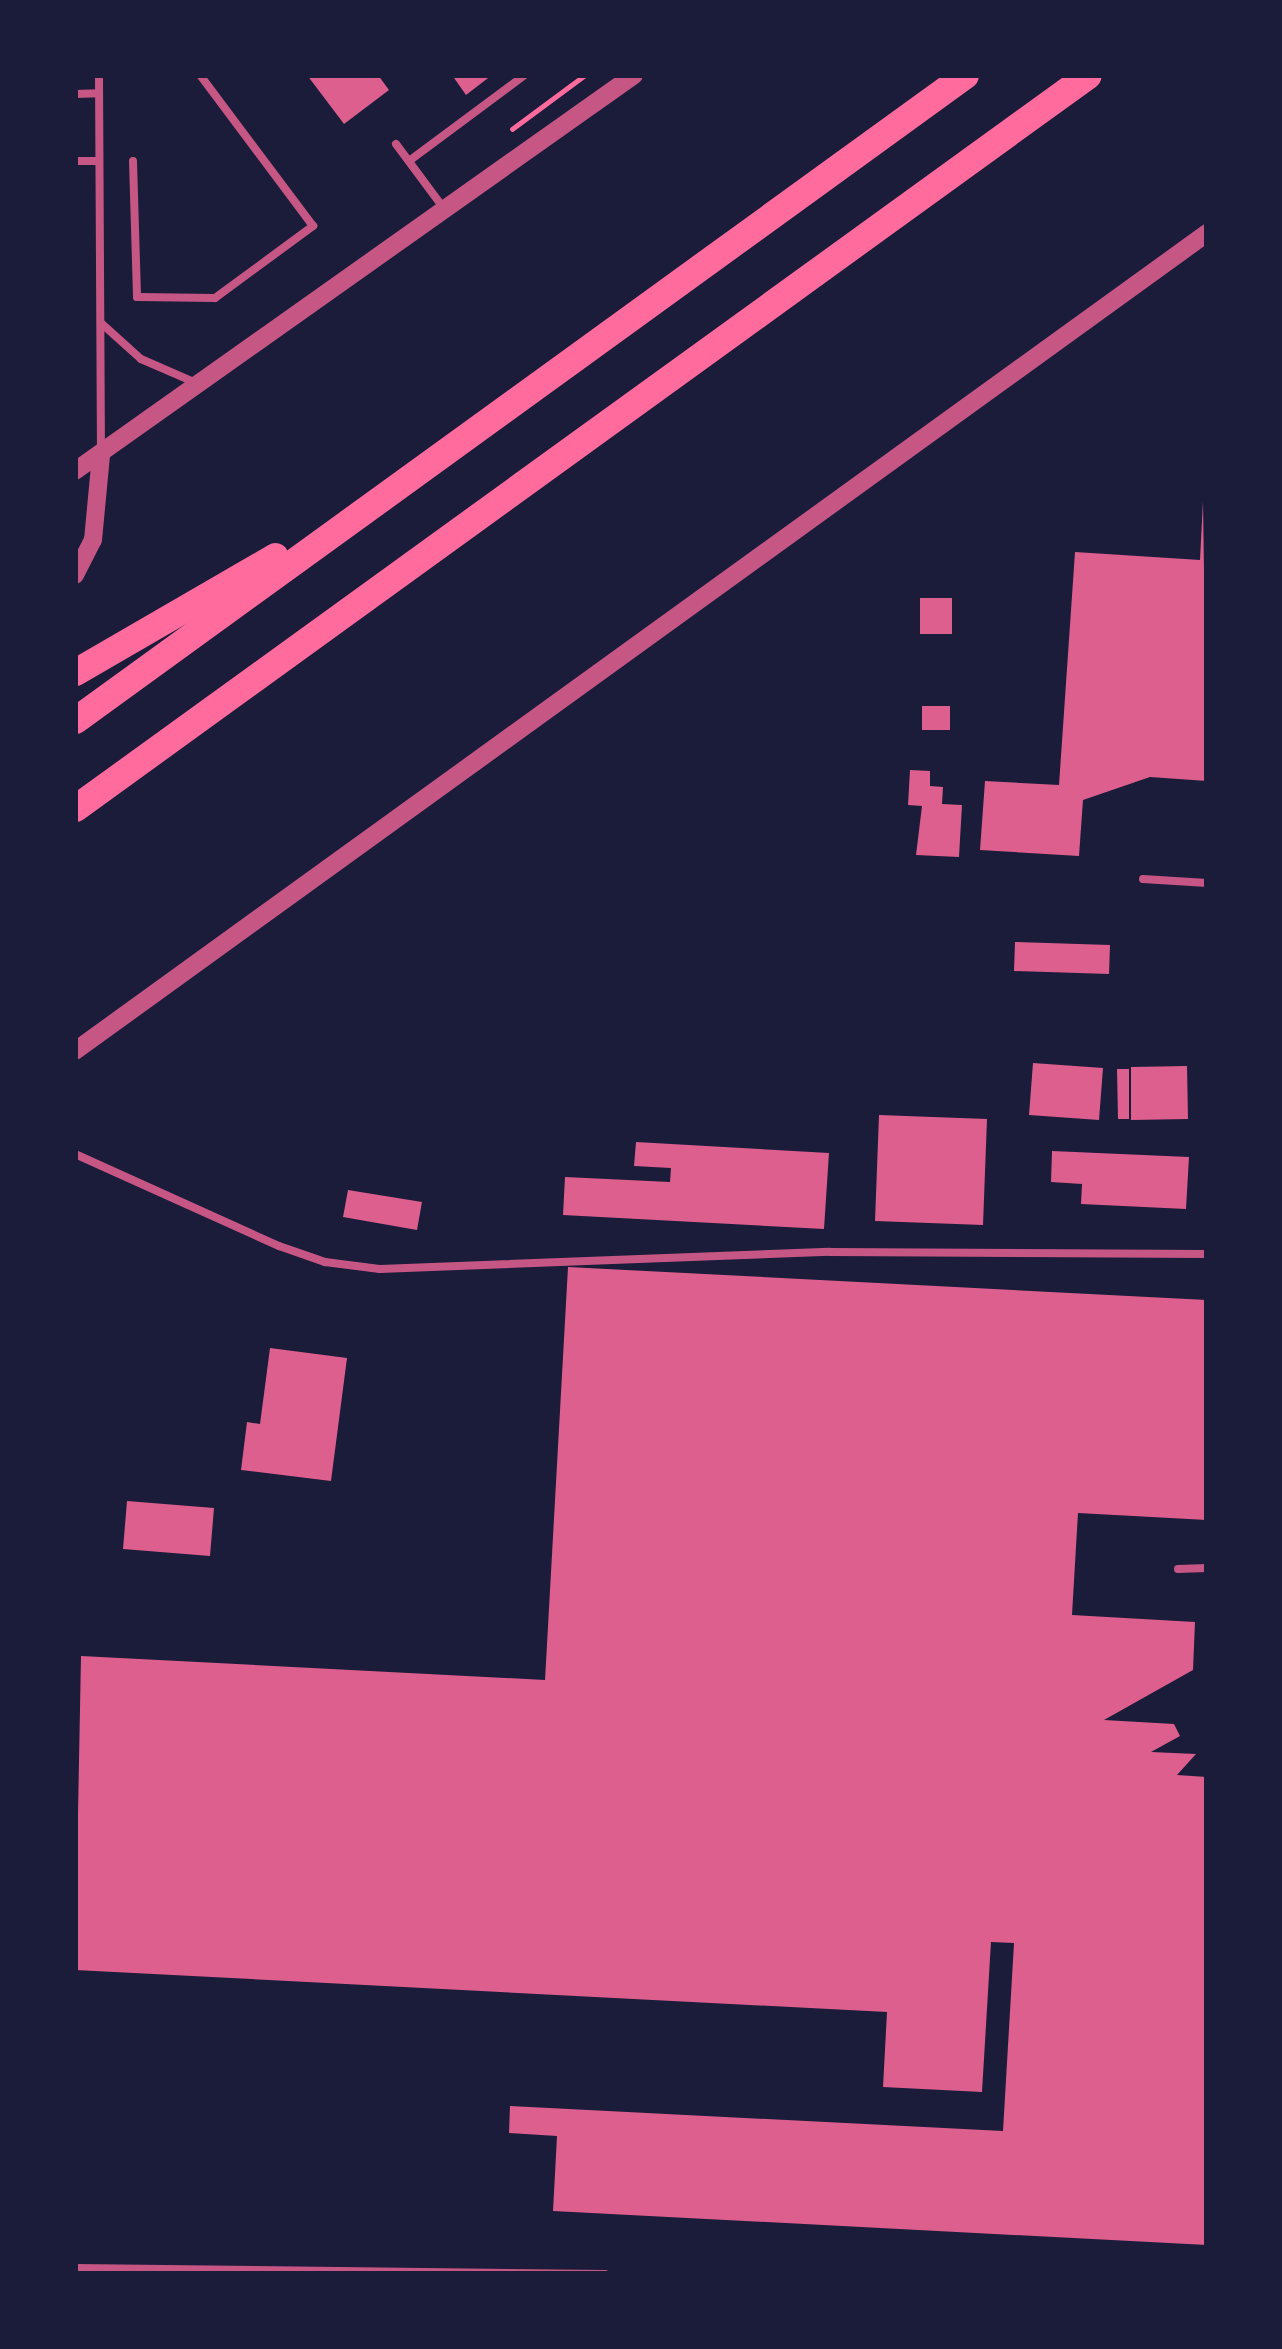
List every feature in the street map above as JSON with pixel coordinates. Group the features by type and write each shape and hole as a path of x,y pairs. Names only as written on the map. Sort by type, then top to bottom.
{"highway":[{"path":"75,720 965,75"},
{"path":"77,807 1088,75"},
{"path":"75,672 408,478"}],"street":[{"path":"75,471 634,75"},
{"path":"75,1051 1207,232"},
{"path":"75,575 93,540 101,455"}],"lane":[{"path":"99,75 101,455"},
{"path":"133,161 137,297 215,298 313,226 200,75"},
{"path":"409,161 525,75"},
{"path":"75,94 99,93"},
{"path":"396,144 446,210"},
{"path":"75,161 98,161"},
{"path":"100,322 141,359 201,384"},
{"path":"1143,879 1207,883"},
{"path":"75,1154 279,1246 325,1262 380,1269 830,1252 1207,1254"},
{"path":"1178,1569 1207,1568"},
{"path":"75,2268 605,2274"}],"building":[{"path":"307,75 378,75 389,90 344,124"},
{"path":"452,75 492,75 466,95"},
{"path":"1203,501 1207,781 1150,777 1083,800 1079,856 980,850 985,781 1059,785 1075,552 1200,560"},
{"path":"920,598 952,598 952,634 920,634"},
{"path":"922,706 950,706 950,730 922,730"},
{"path":"910,770 930,771 930,786 943,787 942,804 962,805 959,857 916,855 922,806 908,805"},
{"path":"1015,942 1110,945 1109,974 1014,971"},
{"path":"1033,1063 1103,1068 1099,1120 1029,1115"},
{"path":"1187,1066 1188,1119 1131,1120 1131,1067"},
{"path":"1117,1069 1129,1069 1129,1119 1118,1119"},
{"path":"879,1115 987,1119 983,1225 875,1221"},
{"path":"636,1142 829,1153 824,1229 563,1215 565,1177 670,1182 671,1168 634,1166"},
{"path":"1052,1151 1189,1157 1186,1209 1081,1204 1082,1184 1051,1182"},
{"path":"348,1190 422,1202 417,1230 343,1217"},
{"path":"568,1267 1207,1300 1207,1520 1078,1513 1072,1615 1195,1622 1193,1670 1104,1720 1174,1724 1180,1736 1151,1752 1196,1754 1177,1775 1207,1777 1207,2245 553,2211 557,2136 509,2133 510,2106 1003,2131 1014,1943 991,1942 982,2092 883,2087 887,2012 75,1970 81,1656 545,1680"},
{"path":"270,1348 347,1358 331,1481 241,1470 247,1422 260,1424"},
{"path":"127,1501 214,1508 210,1556 123,1549"}]}
